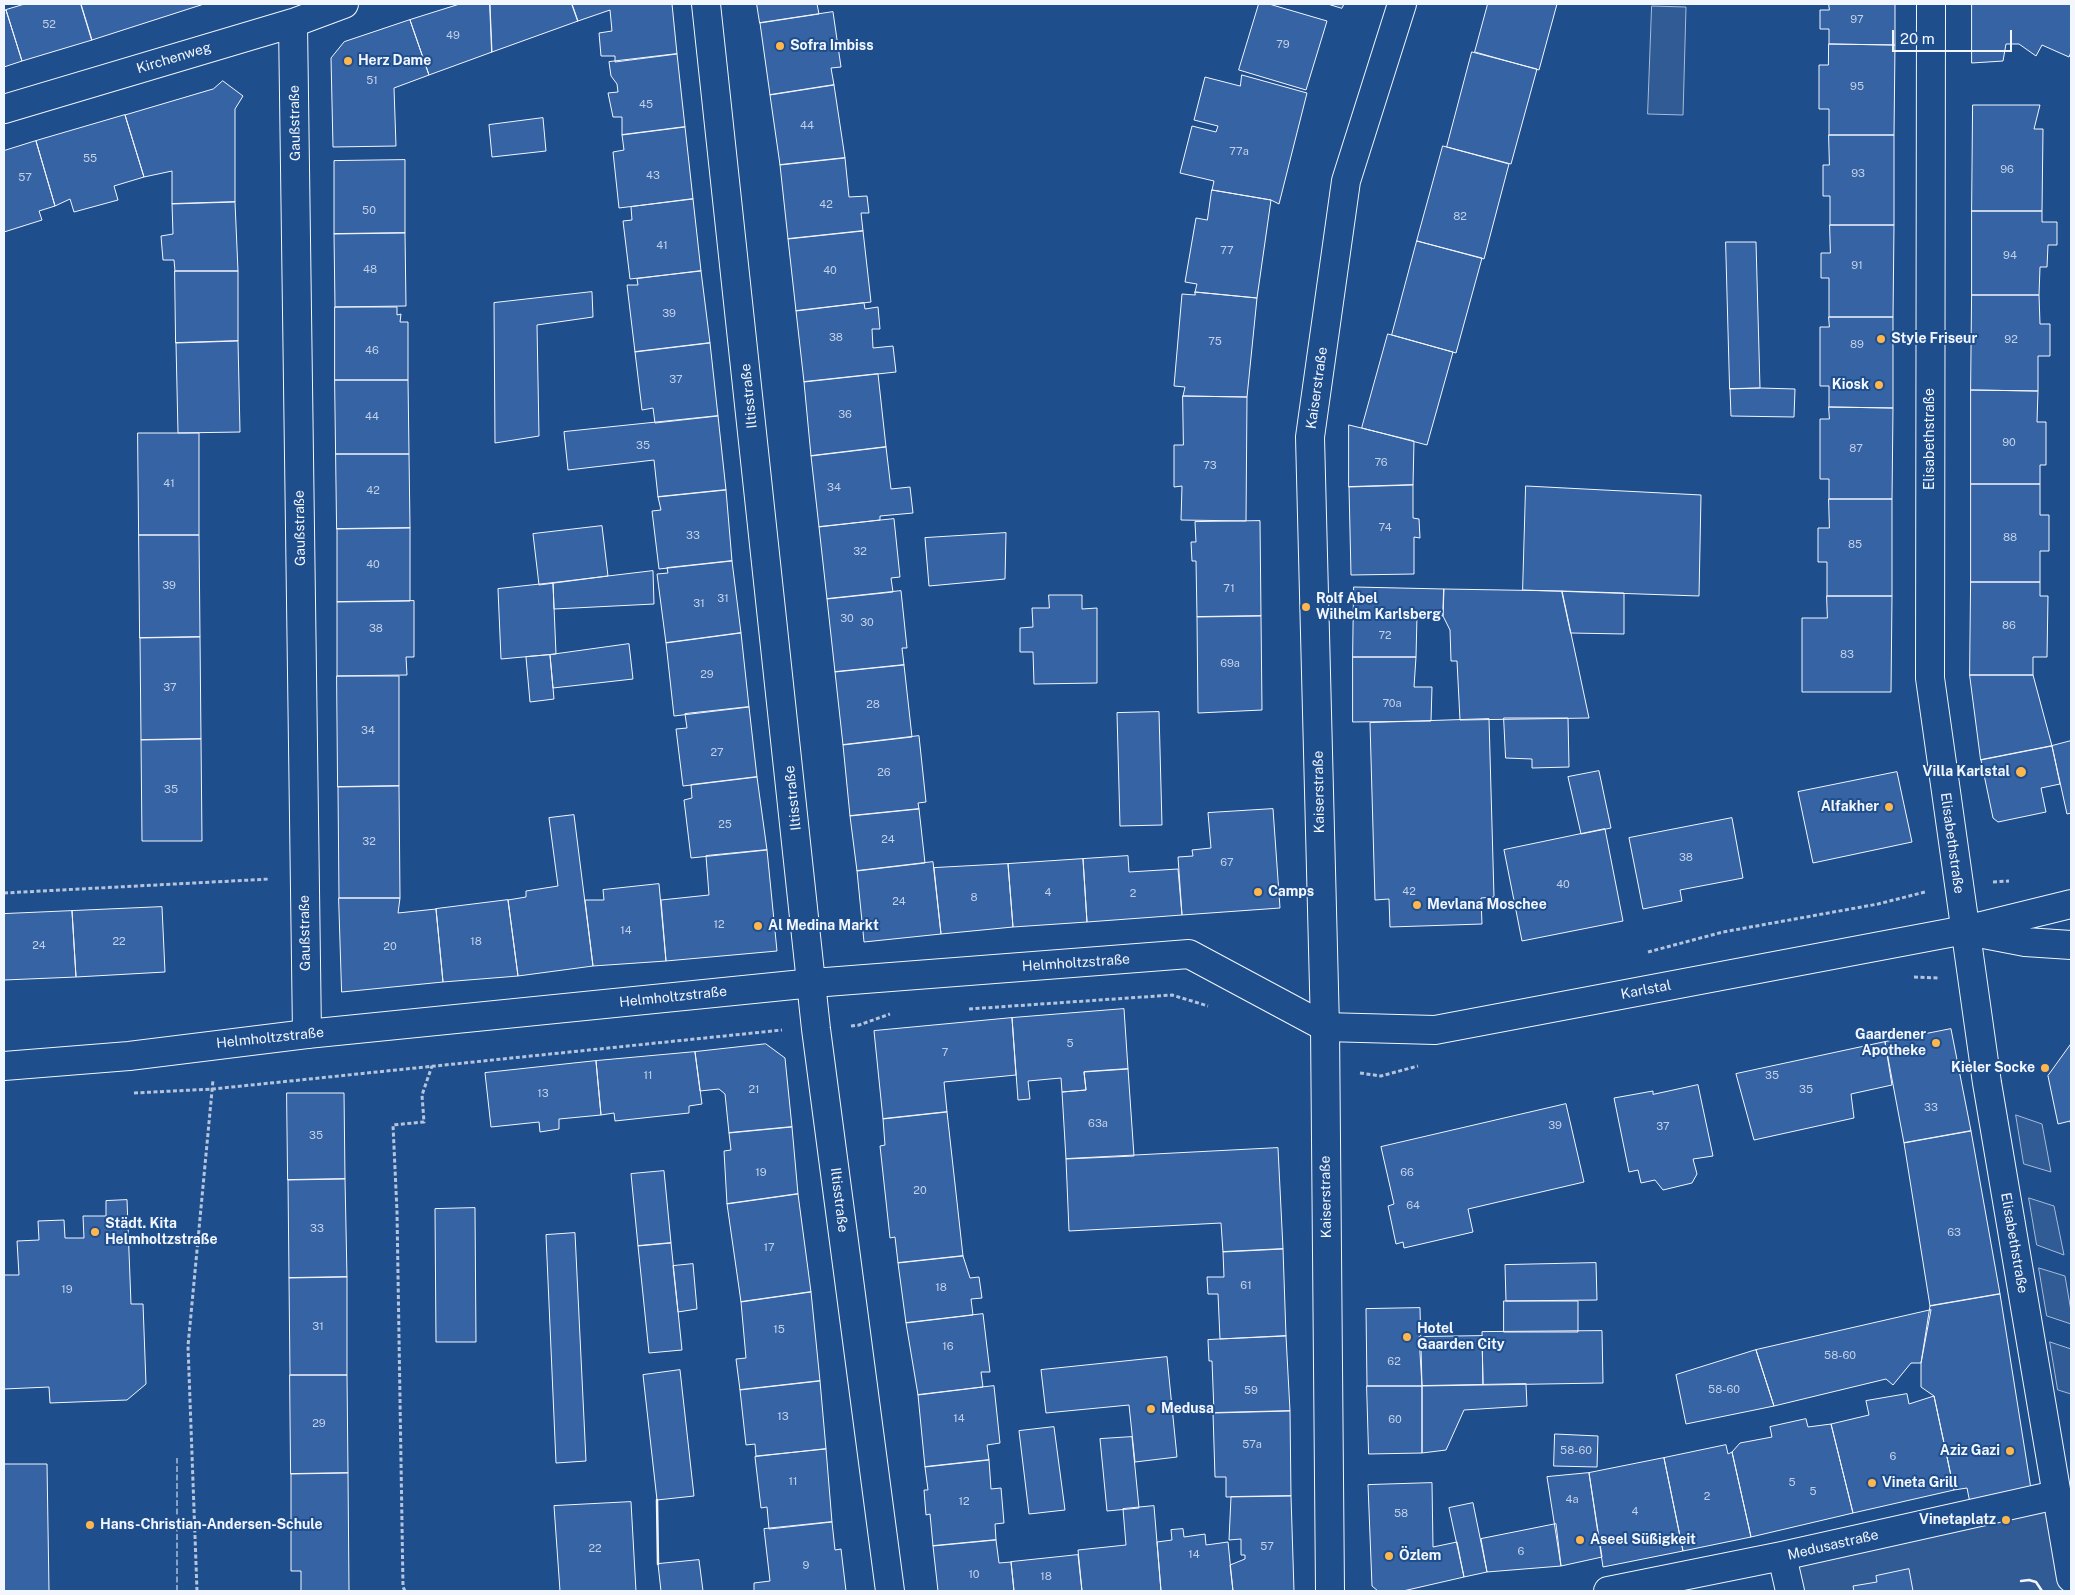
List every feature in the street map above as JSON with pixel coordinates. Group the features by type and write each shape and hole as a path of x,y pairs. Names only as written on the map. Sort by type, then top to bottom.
{"street":[{"name":"Kirchenweg","path":"4,109 293,23 344,4"},
{"name":"Iltisstraße","path":"706,4 813,983 816,1029 890,1591"},
{"name":"Kaiserstraße","path":"1330,1591 1325,1067 1310,436 1346,181 1402,4"},
{"name":"Elisabethstraße","path":"1931,4 1930,678 1987,1082 2056,1495"},
{"name":"Gaußstraße","path":"293,23 307,1034"},
{"name":"Karlstal","path":"1324,1027 1435,1030 1965,930 2071,904"},
{"name":"Karlstal","path":"1965,930 2025,942 2071,945"},
{"name":"Helmholtzstraße","path":"4,1066 129,1056 307,1034 813,983 1189,954 1324,1027"},
{"path":"2056,1495 2068,1543 2071,1578"},
{"name":"Medusastraße","path":"1608,1591 1782,1556 2056,1495"},
{"path":"1782,1556 1790,1591"}],"path":[{"path":"4,893 304,878"},
{"path":"1904,977 1972,978"},
{"path":"967,1009 1172,995 1216,1009"},
{"path":"128,1094 213,1089 789,1029 816,1029 859,1025 890,1014 899,1014"},
{"path":"197,1591 188,1346 216,1044"},
{"path":"405,1591 403,1587 397,1212 393,1126 424,1122 422,1095 432,1066"},
{"path":"1325,1067 1381,1076 1419,1066"}],"shaded area":[{"path":"1652,6 1686,7 1683,115 1648,114"},
{"path":"2016,1115 2042,1124 2051,1172 2024,1164"},
{"path":"2029,1198 2054,1206 2064,1255 2037,1245"},
{"path":"2039,1268 2065,1276 2071,1311 2071,1324 2047,1316"},
{"path":"2050,1342 2071,1349 2071,1394 2058,1390"},
{"name":"Vinetaplatz","path":"2071,1492 2071,1591 1790,1591 1782,1556"}],"building":[{"path":"25,4 81,4 92,40 22,61 6,10"},
{"path":"81,4 204,4 92,40"},
{"path":"460,4 490,4 492,52 429,75 410,20"},
{"path":"490,4 572,4 578,21 492,52"},
{"path":"572,4 672,4 677,54 615,62 615,56 601,56 599,33 612,31 610,10 578,21"},
{"path":"757,4 817,4 819,14 760,23"},
{"path":"1259,4 1269,4 1327,21 1306,90 1239,70"},
{"path":"1328,4 1344,4 1342,8"},
{"path":"1488,4 1557,4 1539,70 1475,52"},
{"path":"1829,4 1895,4 1895,45 1829,44 1829,29 1820,29 1820,10 1829,10"},
{"path":"1972,4 2071,4 2071,52 2069,57 2042,45 2036,56 2019,44 2006,44 2003,61 1972,63"},
{"path":"4,10 6,10 22,61 4,67"},
{"path":"833,12 841,67 831,68 834,85 770,95 760,23"},
{"path":"410,20 429,75 394,88 396,146 333,147 331,58 344,42"},
{"path":"1829,44 1895,45 1894,135 1829,135 1829,109 1819,109 1819,65 1828,65"},
{"path":"1472,52 1537,69 1511,164 1447,147"},
{"path":"677,54 685,127 622,135 622,117 613,117 608,93 618,92 617,84 611,76 609,62"},
{"path":"1242,75 1307,93 1279,204 1271,200 1212,190 1214,181 1180,173 1192,126 1216,132 1218,126 1194,120 1205,77 1240,86"},
{"path":"223,81 243,96 235,109 235,202 172,204 172,171 144,177 125,115 213,89"},
{"path":"834,85 845,158 780,165 770,95"},
{"path":"1973,105 2040,105 2034,129 2043,129 2042,211 1972,211"},
{"path":"125,115 144,177 114,186 118,200 74,212 70,199 55,206 36,141"},
{"path":"543,118 546,151 492,157 489,125"},
{"path":"685,127 693,199 619,208 613,152 624,150 622,135"},
{"path":"1829,135 1894,135 1894,225 1830,225 1830,196 1823,196 1823,165 1829,165"},
{"path":"36,141 55,206 39,211 42,220 4,232 4,151"},
{"path":"1443,146 1509,164 1484,259 1417,241"},
{"path":"845,158 849,197 867,196 869,213 861,213 863,231 788,239 780,165"},
{"path":"405,160 405,233 334,234 334,161"},
{"path":"1212,190 1271,200 1257,298 1195,292 1197,284 1185,282 1196,218 1207,220"},
{"path":"693,199 701,271 630,279 623,221 632,220 631,207"},
{"path":"235,202 238,271 175,271 174,260 163,260 161,236 173,234 172,204"},
{"path":"1972,211 2042,211 2042,222 2057,222 2057,245 2048,245 2047,267 2040,267 2039,295 1972,295"},
{"path":"1830,225 1894,225 1893,317 1829,317 1829,278 1821,278 1821,253 1830,253"},
{"path":"863,231 871,302 796,311 788,239"},
{"path":"405,233 406,306 335,307 334,234"},
{"path":"1417,241 1482,258 1456,353 1392,335"},
{"path":"1726,242 1756,242 1760,388 1730,389"},
{"path":"175,271 238,271 238,341 176,343"},
{"path":"701,271 710,343 635,352 627,285 638,285 637,279"},
{"path":"592,292 593,317 537,325 539,436 495,443 494,303"},
{"path":"1195,292 1257,298 1247,397 1183,396 1185,387 1174,386 1182,294 1195,295"},
{"path":"1972,295 2039,295 2040,324 2050,324 2050,356 2038,356 2038,391 1971,390"},
{"path":"864,303 865,309 878,307 880,329 872,329 873,348 893,346 896,372 804,382 796,311"},
{"path":"335,307 397,307 397,315 401,314 400,322 408,322 408,380 335,380"},
{"path":"1829,317 1893,317 1893,408 1829,407 1829,386 1820,386 1820,327 1829,327"},
{"path":"1388,334 1453,352 1427,445 1362,428"},
{"path":"238,341 240,432 178,433 176,343"},
{"path":"710,343 718,416 655,423 653,408 642,410 635,352"},
{"path":"878,374 886,447 811,456 804,382"},
{"path":"335,380 408,380 409,454 336,454"},
{"path":"1730,389 1795,389 1794,417 1731,416"},
{"path":"1971,390 2038,391 2037,422 2046,422 2046,465 2040,465 2040,484 1971,484"},
{"path":"1183,396 1247,397 1246,521 1181,520 1182,486 1174,487 1174,445 1183,445"},
{"path":"1829,407 1893,408 1892,499 1829,499 1829,479 1820,479 1820,419 1829,419"},
{"path":"718,416 726,490 658,497 654,460 568,470 564,432"},
{"path":"1349,425 1414,441 1413,485 1349,487"},
{"path":"138,433 199,433 199,535 139,535"},
{"path":"886,447 891,489 910,487 913,513 880,516 880,520 819,527 811,456"},
{"path":"336,454 409,454 410,528 337,529"},
{"path":"1971,484 2040,484 2040,515 2049,515 2049,551 2040,551 2040,582 1971,582"},
{"path":"1413,485 1413,518 1419,519 1420,538 1414,537 1414,574 1351,575 1349,487"},
{"path":"1526,486 1701,495 1699,596 1523,590"},
{"path":"726,490 732,561 659,569 652,511 661,510 658,497"},
{"path":"1829,499 1892,499 1892,596 1827,596 1827,562 1818,562 1818,528 1829,528"},
{"path":"894,519 900,577 891,578 893,592 827,599 819,527"},
{"path":"1260,521 1261,616 1197,617 1196,561 1192,561 1191,542 1196,542 1195,522"},
{"path":"602,526 608,576 539,585 533,534"},
{"path":"410,528 410,601 337,602 337,529"},
{"path":"1006,533 1005,579 929,586 925,538"},
{"path":"139,535 199,535 200,637 140,638"},
{"path":"732,561 741,633 666,643 657,574 668,573 667,568"},
{"path":"653,571 654,604 554,609 553,583"},
{"path":"1971,582 2040,582 2040,596 2048,596 2047,657 2033,657 2033,675 1970,675"},
{"path":"553,583 556,654 501,659 498,589"},
{"path":"1354,587 1444,589 1443,616 1417,616 1416,657 1353,657"},
{"path":"1444,589 1562,591 1589,718 1460,720 1457,661 1451,661 1450,630 1443,616"},
{"path":"901,591 907,648 902,648 904,665 835,672 827,599"},
{"path":"1562,591 1624,593 1624,634 1571,633"},
{"path":"1049,595 1082,595 1082,609 1097,608 1097,683 1034,684 1033,652 1020,652 1020,628 1033,627 1032,608 1049,608"},
{"path":"1827,596 1892,596 1891,692 1802,692 1802,618 1827,618"},
{"path":"414,601 414,657 406,657 407,675 337,676 337,602"},
{"path":"1261,616 1262,710 1198,713 1197,617"},
{"path":"741,633 749,707 674,716 666,643"},
{"path":"200,637 201,739 141,740 140,638"},
{"path":"629,644 633,679 553,688 550,655"},
{"path":"550,655 554,699 530,702 526,657"},
{"path":"1353,657 1416,657 1414,687 1432,687 1431,721 1353,722"},
{"path":"904,665 912,737 843,745 835,672"},
{"path":"1970,675 2033,675 2052,746 1981,760"},
{"path":"337,676 399,676 399,786 338,787"},
{"path":"749,707 757,777 683,786 676,729 687,728 685,714"},
{"path":"1159,712 1162,825 1120,826 1117,713"},
{"path":"1504,718 1568,718 1569,767 1532,768 1532,759 1506,758"},
{"path":"1489,719 1494,897 1481,898 1482,924 1390,927 1389,899 1375,900 1370,723"},
{"path":"919,736 926,802 918,803 919,809 850,816 843,745"},
{"path":"201,739 202,841 142,841 141,740"},
{"path":"2071,741 2071,813 2067,814 2052,746"},
{"name":"Villa Karlstal","path":"2052,746 2060,784 2041,788 2046,812 1998,822 1993,818 1981,760"},
{"path":"1599,771 1611,828 1581,834 1568,777"},
{"path":"1897,772 1912,842 1813,863 1798,792"},
{"path":"757,777 767,850 691,858 684,800 692,798 691,785"},
{"path":"399,786 400,898 339,898 338,787"},
{"path":"919,809 925,863 857,871 850,816"},
{"path":"1273,809 1280,908 1182,915 1178,857 1193,856 1192,850 1211,848 1208,813"},
{"path":"574,815 593,966 518,976 508,900 526,897 526,891 558,886 549,818"},
{"path":"1732,818 1743,878 1680,890 1682,901 1643,909 1629,838"},
{"path":"1605,829 1623,921 1522,941 1504,850"},
{"path":"767,850 777,951 666,961 661,900 709,895 706,856"},
{"path":"1128,856 1129,872 1178,869 1182,915 1087,922 1083,859"},
{"path":"1083,859 1087,922 1013,927 1008,864"},
{"path":"933,862 941,934 864,942 857,871"},
{"path":"1008,864 1013,927 941,934 934,868"},
{"path":"659,884 666,961 593,966 585,900 604,900 603,890"},
{"path":"339,898 400,898 398,913 436,909 443,982 342,992"},
{"path":"508,900 518,976 443,982 436,909"},
{"path":"162,907 165,972 76,977 72,911"},
{"path":"72,911 76,977 4,980 4,914"},
{"path":"1124,1009 1128,1069 1084,1072 1086,1090 1062,1092 1061,1078 1028,1081 1030,1099 1018,1100 1012,1018"},
{"path":"1012,1018 1016,1075 944,1082 947,1112 883,1119 874,1031"},
{"path":"1951,1029 1971,1131 1904,1143 1885,1042"},
{"path":"1885,1042 1892,1085 1851,1094 1854,1118 1754,1140 1736,1074"},
{"path":"766,1044 785,1058 792,1127 729,1133 725,1094 719,1089 700,1091 695,1052"},
{"path":"2071,1044 2071,1126 2070,1121 2058,1124 2048,1076"},
{"path":"695,1052 702,1104 689,1106 689,1113 615,1121 614,1113 601,1115 596,1061"},
{"path":"596,1061 601,1115 559,1119 559,1129 540,1132 539,1122 491,1127 485,1073"},
{"path":"1128,1069 1134,1156 1066,1159 1062,1092 1086,1090 1084,1072"},
{"path":"1698,1085 1713,1156 1693,1159 1697,1174 1692,1183 1663,1190 1655,1180 1641,1183 1638,1170 1629,1172 1614,1098 1653,1091 1653,1094"},
{"path":"287,1093 344,1093 345,1179 288,1180"},
{"path":"1566,1104 1584,1182 1468,1209 1473,1232 1404,1248 1403,1242 1396,1244 1388,1206 1394,1204 1381,1147"},
{"path":"947,1112 963,1256 898,1263 895,1237 890,1238 880,1146 885,1145 883,1119"},
{"path":"792,1127 798,1194 727,1204 724,1151 731,1150 729,1133"},
{"path":"1971,1131 2000,1294 1930,1306 1904,1143"},
{"path":"1278,1148 1283,1249 1223,1252 1221,1223 1069,1231 1066,1159"},
{"path":"664,1171 671,1243 638,1246 631,1174"},
{"path":"345,1179 347,1277 289,1278 288,1180"},
{"path":"798,1194 811,1292 741,1302 727,1204"},
{"path":"127,1200 131,1304 143,1304 146,1384 127,1400 50,1403 49,1387 4,1389 4,1275 19,1275 17,1241 39,1240 38,1221 64,1220 65,1238 84,1238 83,1216 106,1216 106,1201"},
{"path":"475,1208 476,1342 436,1342 435,1209"},
{"path":"575,1233 586,1461 556,1463 546,1235"},
{"path":"671,1243 682,1350 649,1353 638,1246"},
{"path":"1283,1249 1286,1336 1220,1339 1218,1294 1208,1294 1207,1277 1224,1277 1223,1252"},
{"path":"963,1256 970,1278 979,1277 982,1298 971,1299 973,1315 906,1323 898,1263"},
{"path":"1596,1263 1597,1300 1506,1301 1505,1265"},
{"path":"693,1264 697,1309 678,1312 673,1266"},
{"path":"347,1277 347,1375 290,1375 289,1278"},
{"path":"811,1292 820,1381 740,1390 736,1359 746,1358 741,1302"},
{"path":"2000,1294 2031,1489 1970,1503 1967,1488 1954,1490 1934,1396 1921,1387 1921,1363 1930,1306"},
{"path":"1504,1301 1578,1301 1578,1332 1504,1332"},
{"path":"1420,1308 1422,1386 1367,1386 1366,1309"},
{"path":"1931,1310 1921,1363 1911,1363 1893,1385 1886,1379 1774,1406 1756,1350"},
{"path":"983,1314 990,1372 981,1372 983,1387 918,1395 906,1323"},
{"path":"1602,1331 1603,1383 1483,1385 1482,1332"},
{"path":"1286,1336 1290,1411 1214,1413 1212,1361 1209,1361 1208,1340"},
{"path":"1482,1336 1483,1385 1422,1386 1419,1337"},
{"path":"1756,1350 1774,1406 1686,1424 1676,1375"},
{"name":"Medusa","path":"1167,1357 1177,1457 1135,1462 1129,1405 1046,1413 1041,1370"},
{"path":"680,1370 694,1496 657,1500 643,1375"},
{"path":"290,1375 347,1375 348,1473 291,1474"},
{"path":"820,1381 826,1449 756,1456 755,1444 746,1445 740,1390"},
{"path":"1526,1384 1527,1406 1464,1410 1446,1450 1422,1453 1422,1386"},
{"path":"994,1386 1000,1443 987,1445 989,1460 925,1467 918,1395"},
{"path":"1367,1386 1422,1386 1422,1453 1369,1454"},
{"path":"1907,1394 1909,1404 1934,1396 1954,1490 1853,1513 1831,1424 1869,1415 1866,1401"},
{"path":"1290,1411 1291,1496 1226,1497 1226,1477 1215,1477 1213,1413"},
{"path":"1806,1419 1808,1427 1831,1424 1853,1513 1751,1537 1732,1452 1740,1443 1772,1437 1770,1427"},
{"path":"1054,1427 1065,1510 1029,1514 1019,1431"},
{"path":"1555,1434 1598,1436 1597,1467 1554,1466"},
{"path":"1132,1437 1139,1508 1107,1511 1100,1439"},
{"path":"1726,1445 1728,1454 1732,1452 1751,1537 1683,1551 1664,1458"},
{"path":"826,1449 832,1522 769,1529 767,1507 761,1508 755,1457"},
{"path":"1664,1458 1683,1551 1603,1567 1589,1473"},
{"path":"989,1460 991,1489 1001,1488 1004,1523 995,1524 996,1540 933,1546 930,1514 926,1515 924,1490 928,1490 925,1467"},
{"path":"4,1464 47,1464 49,1591 4,1591"},
{"path":"348,1473 349,1591 301,1591 301,1571 291,1571 291,1474"},
{"path":"1589,1473 1602,1557 1561,1566 1547,1477"},
{"path":"1432,1483 1433,1547 1457,1542 1464,1577 1403,1591 1378,1591 1372,1586 1368,1485"},
{"path":"1291,1496 1294,1591 1233,1591 1230,1565 1245,1559 1245,1555 1241,1555 1241,1539 1229,1540 1231,1497"},
{"path":"631,1502 636,1591 560,1591 554,1506"},
{"path":"1473,1503 1487,1572 1464,1577 1449,1508"},
{"path":"1154,1506 1161,1591 1082,1591 1078,1550 1126,1545 1123,1509"},
{"path":"832,1522 835,1550 841,1549 846,1591 754,1591 754,1583 770,1581 764,1529"},
{"path":"1556,1524 1561,1566 1487,1572 1481,1539"},
{"path":"1183,1529 1184,1537 1205,1534 1206,1545 1228,1542 1233,1591 1161,1591 1157,1542 1172,1540 1171,1530"},
{"path":"996,1540 999,1563 1011,1562 1014,1591 938,1591 933,1546"},
{"path":"1078,1555 1082,1591 1014,1591 1011,1562"},
{"path":"699,1560 703,1591 661,1591 658,1564"},
{"path":"1909,1569 1913,1591 1854,1591 1853,1586 1877,1582 1876,1576"}],"fence":[{"path":"177,1458 177,1591"}],"wall":[{"path":"657,1500 658,1564"},
{"path":"2021,1581 2029,1580 2036,1582 2042,1591"}],"place":[{"name":"Sofra Imbiss","path":"780,46"},
{"name":"Herz Dame","path":"348,61"},
{"name":"Style Friseur","path":"1881,339"},
{"name":"Kiosk","path":"1879,385"},
{"name":"Rolf Abel Wilhelm Karlsberg","path":"1306,607"},
{"name":"Villa Karlstal","path":"2021,772"},
{"name":"Alfakher","path":"1889,807"},
{"name":"Camps","path":"1258,892"},
{"name":"Mevlana Moschee","path":"1417,905"},
{"name":"Al Medina Markt","path":"758,926"},
{"name":"Gaardener Apotheke","path":"1936,1043"},
{"name":"Kieler Socke","path":"2045,1068"},
{"name":"Städt. Kita Helmholtzstraße","path":"95,1232"},
{"name":"Hotel Gaarden City","path":"1407,1337"},
{"name":"Medusa","path":"1151,1409"},
{"name":"Aziz Gazi","path":"2010,1451"},
{"name":"Vineta Grill","path":"1872,1483"},
{"name":"Vinetaplatz","path":"2006,1520"},
{"name":"Hans-Christian-Andersen-Schule","path":"90,1525"},
{"name":"Aseel Süßigkeit","path":"1580,1540"},
{"name":"Özlem","path":"1389,1556"}]}
